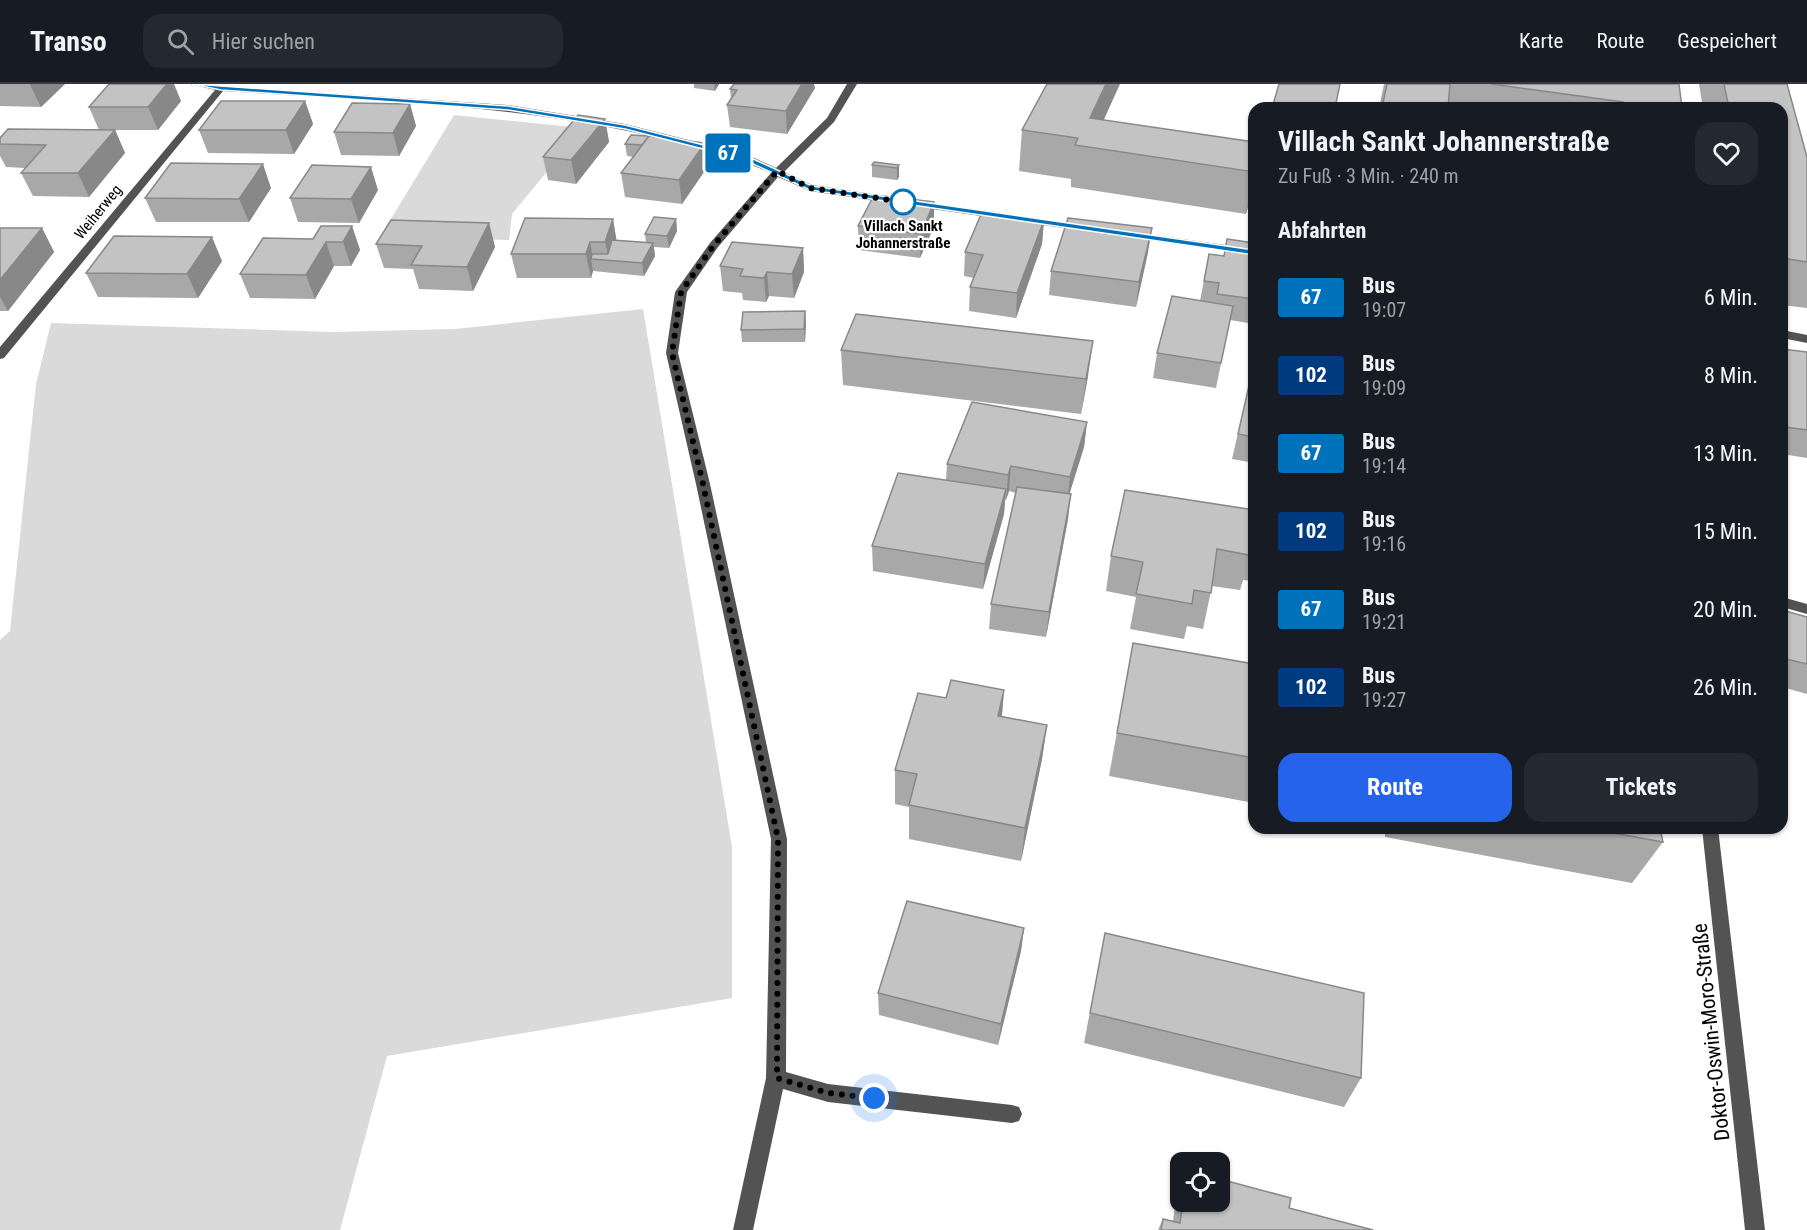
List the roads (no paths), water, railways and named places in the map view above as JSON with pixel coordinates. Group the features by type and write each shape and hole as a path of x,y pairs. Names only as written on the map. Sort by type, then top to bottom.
{"street":[{"path":"195,84 221,88 508,108 625,127 744,157 810,188 1091,229"},
{"path":"743,1230 777,1078 778,839 703,484 672,353 681,292 714,245 777,171 831,120 852,84"},
{"name":"Weiherweg","path":"0,355 221,88"},
{"path":"1126,234 1248,251"},
{"path":"1788,335 1807,339"},
{"path":"1788,604 1807,609"},
{"name":"Doktor-Oswin-Moro-Straße","path":"1711,834 1755,1230"},
{"path":"777,1078 828,1093 1012,1114"}],"place":[{"name":"Villach Sankt Johannerstraße","path":"903,202"}]}
